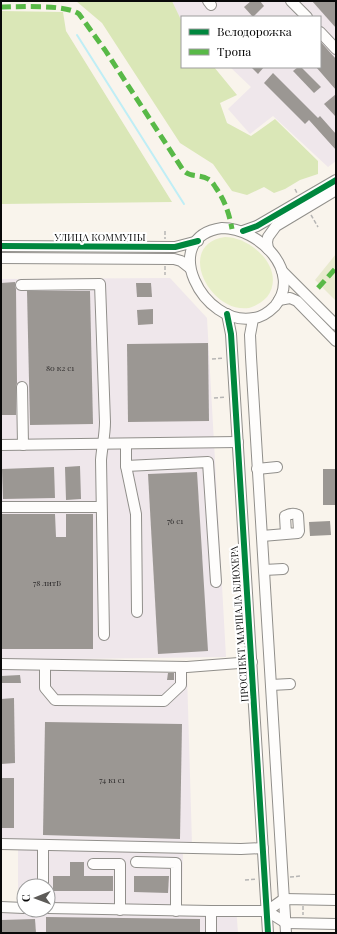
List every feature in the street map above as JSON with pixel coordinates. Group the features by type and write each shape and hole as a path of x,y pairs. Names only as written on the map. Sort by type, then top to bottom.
{"street":[{"path":"292,1 306,16"},
{"path":"321,33 336,49"},
{"path":"243,231 257,226 336,180"},
{"path":"268,249 268,237 276,226 336,190"},
{"path":"229,228 243,231 255,237 268,249 278,262 282,271 283,288 279,300 272,309 253,319 238,318 227,314 214,306 197,287 192,277 190,268 191,253 198,241 208,232 215,229 229,228"},
{"name":"УЛИЦА КОММУНЫ","path":"4,245 175,247 198,241"},
{"path":"1,258 174,259 181,261 190,268"},
{"path":"282,271 336,325"},
{"path":"21,285 100,284 105,429 102,444 101,507 104,635"},
{"path":"279,300 290,298 297,301 336,341"},
{"name":"ПРОСПЕКТ МАРШАЛА БЛЮХЕРА","path":"227,314 231,334 268,933"},
{"path":"253,319 251,327 251,357 257,469 286,928"},
{"path":"22,387 23,445"},
{"path":"1,445 238,442"},
{"path":"126,444 126,466 136,514 137,612"},
{"path":"126,466 208,462 216,582"},
{"path":"257,469 277,467"},
{"path":"1,507 101,507"},
{"path":"262,536 286,534"},
{"path":"264,570 283,569"},
{"path":"1,664 181,667 252,662"},
{"path":"44,664 45,688 55,700 164,702 181,685 181,667"},
{"path":"271,685 290,684"},
{"path":"1,844 263,848"},
{"path":"43,844 43,878"},
{"path":"136,862 176,863 176,911"},
{"path":"93,864 120,864 120,910"},
{"path":"56,908 267,911 284,899 336,900"},
{"path":"1,908 16,908"},
{"path":"211,911 211,933"},
{"path":"267,911 286,928 336,924"}],"path":[{"path":"212,359 225,358"},
{"path":"214,398 228,397"},
{"path":"290,877 301,876"},
{"path":"245,880 260,879"},
{"path":"303,905 304,918"}],"shaded area":[{"path":"172,1 336,1 336,161 328,167 273,116 250,134 228,109 251,87 231,68 321,68 321,16 181,16 181,19"},
{"path":"170,278 207,318 226,657 1,660 1,279"},
{"path":"1,669 187,673 192,844 1,841"},
{"path":"18,847 183,851 182,905 236,906 238,933 1,933 1,912 16,912 16,918 56,918 56,878 18,878"}],"green space":[{"path":"76,1 172,1 181,20 181,68 215,68 237,95 220,103 227,123 251,136 275,119 318,161 318,174 300,180 285,189 274,193 264,187 247,195 232,191 213,164 180,143 102,23"},
{"path":"1,11 63,12 66,31 172,202 1,204"},
{"path":"225,237 235,238 246,243 264,257 270,266 273,276 272,287 267,297 259,304 249,308 234,307 221,300 211,290 203,277 200,264 202,252 210,242"},
{"path":"336,254 336,301 315,280"}],"building":[{"path":"251,1 260,1 264,6 254,16 252,16 244,7"},
{"path":"312,1 336,1 336,28"},
{"path":"321,42 336,59 336,90 317,68 321,68"},
{"path":"252,68 263,68 258,74"},
{"path":"297,68 302,68 321,87 314,93 293,71"},
{"path":"273,73 318,118 320,116 336,134 336,150 309,120 305,124 264,83"},
{"path":"336,94 336,117 324,104"},
{"path":"15,282 17,383 16,415 1,415 1,283"},
{"path":"136,283 151,283 152,297 137,297"},
{"path":"27,291 90,291 93,424 30,425"},
{"path":"153,309 153,324 138,325 137,310"},
{"path":"208,343 209,421 128,422 127,344"},
{"path":"80,466 81,499 66,500 65,467"},
{"path":"54,467 55,498 3,499 2,469"},
{"path":"323,469 336,469 336,505 323,505"},
{"path":"197,472 208,651 158,654 148,474"},
{"path":"1,514 55,514 56,537 66,537 66,514 93,514 93,649 1,649"},
{"path":"330,521 331,535 310,536 309,522"},
{"path":"168,673 174,673 174,680 167,680"},
{"path":"20,675 21,683 1,683 1,676"},
{"path":"14,698 15,763 1,764 1,699"},
{"path":"45,722 182,724 180,839 43,835"},
{"path":"1,778 14,778 14,828 1,828"},
{"path":"70,862 84,862 84,876 113,876 113,891 56,891 56,878 53,878 53,876 70,876"},
{"path":"134,876 169,876 168,893 134,892"},
{"path":"46,918 200,919 200,933 46,933"},
{"path":"35,919 36,933 1,933 1,920"}],"waterway":[{"path":"77,35 184,204"}],"marked path":[{"path":"1,7 54,7 73,11 79,14 105,50 183,170 189,174 205,178 214,184 226,207 232,229"},
{"path":"318,288 336,268"}],"cycle path":[{"path":"243,231 257,226 336,180"},
{"path":"1,246 175,247 198,241"},
{"path":"227,314 231,334 268,933"}]}
